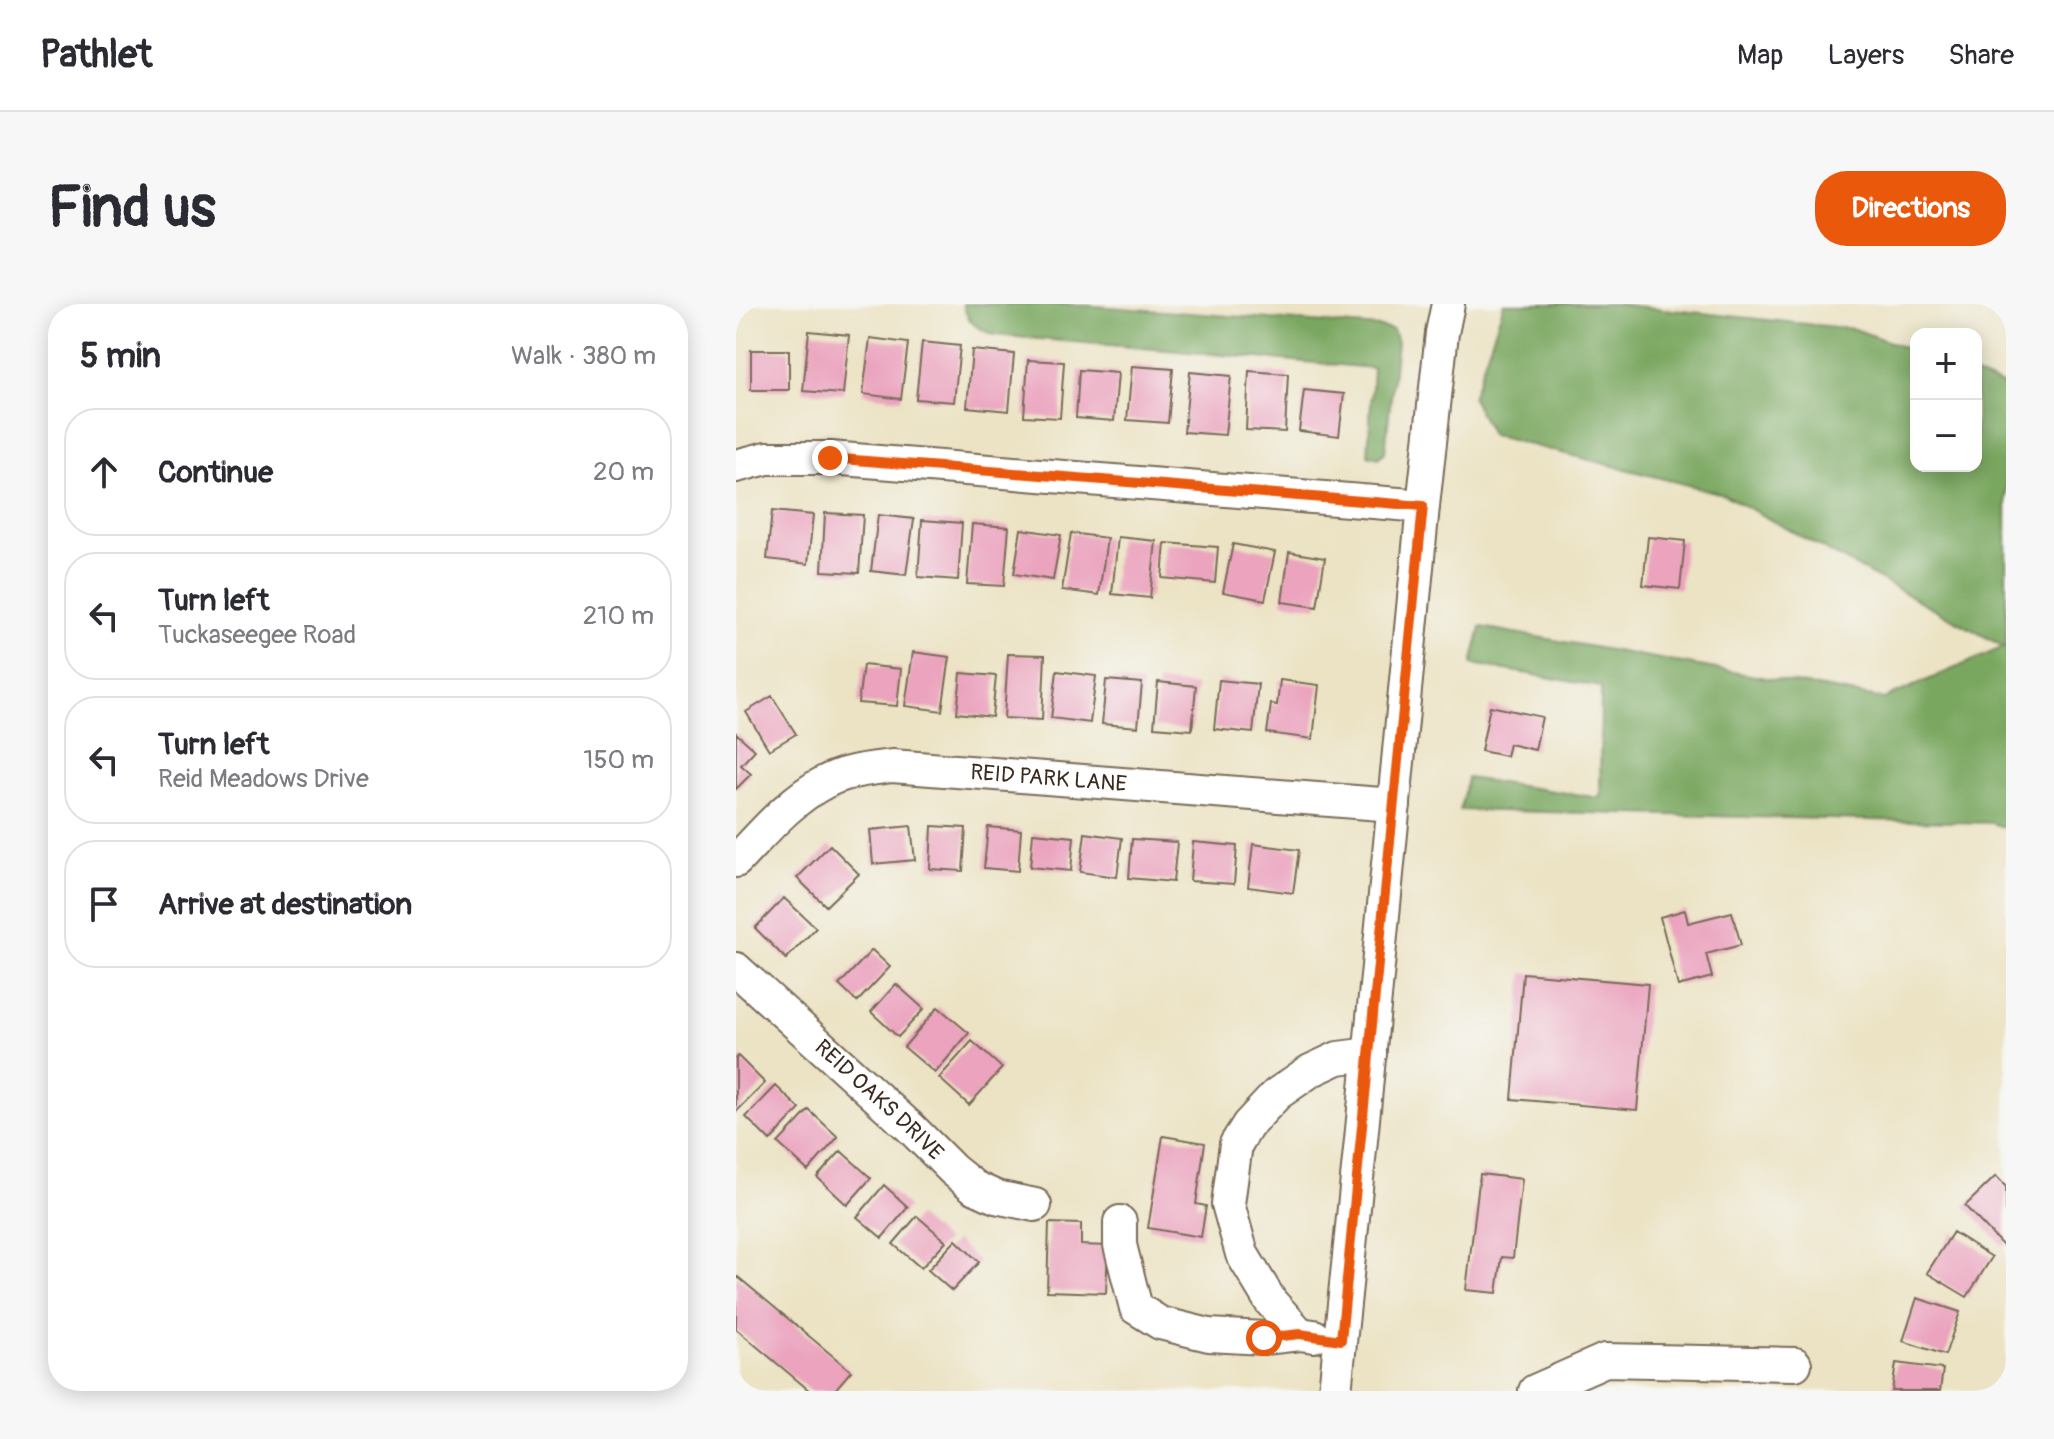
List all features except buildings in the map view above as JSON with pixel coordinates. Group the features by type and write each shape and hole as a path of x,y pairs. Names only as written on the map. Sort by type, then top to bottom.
{"street":[{"path":"1335,1391 1423,506 1448,304"},
{"path":"736,466 767,458 830,458 1423,506"},
{"name":"REID PARK LANE","path":"736,861 768,827 826,781 857,771 892,766 1394,805"},
{"name":"REID OAKS DRIVE","path":"736,969 974,1187 996,1197 1035,1205"},
{"path":"1300,1334 1271,1302 1242,1254 1228,1204 1236,1144 1248,1125 1277,1094 1310,1071 1338,1058 1370,1054"},
{"path":"1120,1222 1120,1245 1136,1308 1160,1323 1209,1335 1264,1338 1300,1334 1341,1340"},
{"path":"1535,1391 1605,1360 1795,1364"}],"green space":[{"path":"963,304 1068,304 1393,330 1397,342 1385,452 1378,458 1368,455 1373,368 994,335 974,324"},
{"path":"1504,304 1615,304 1855,329 1910,350 1910,472 1982,472 1982,377 2006,386 2006,828 1992,823 1460,810 1467,778 1600,798 1601,687 1472,664 1481,627 1884,699 2004,647 1723,494 1491,435 1472,398"}],"route":[{"path":"830,458 1423,506 1341,1340 1300,1334 1264,1338"}]}
